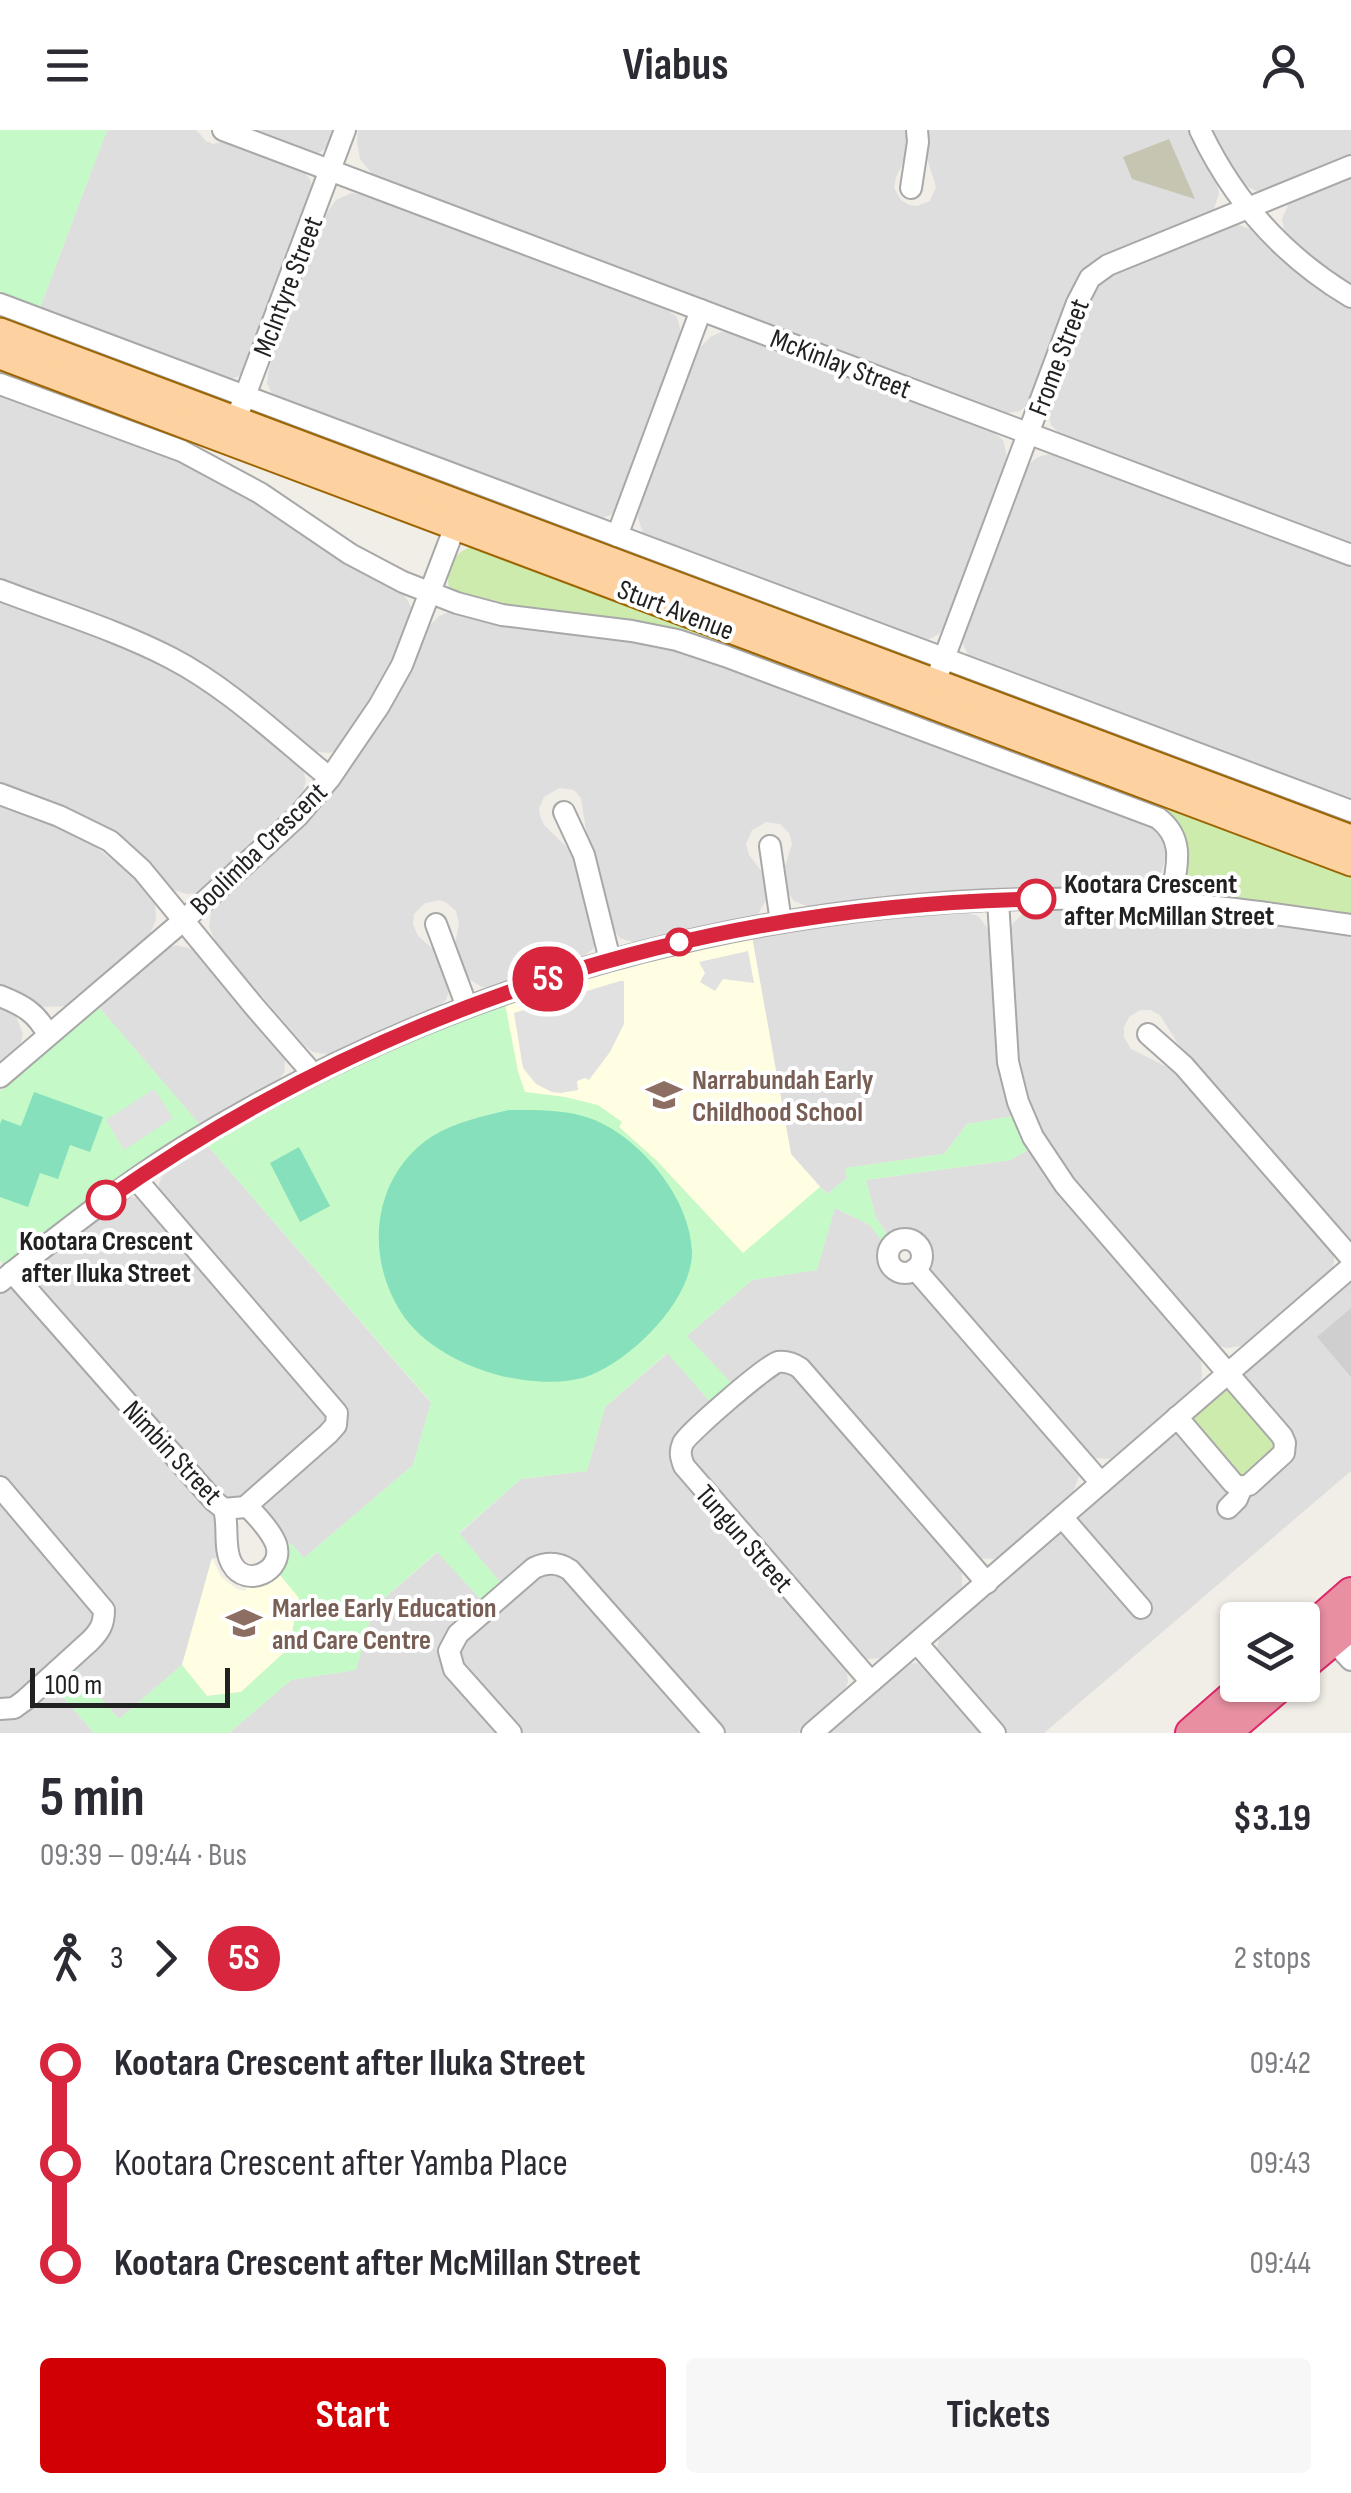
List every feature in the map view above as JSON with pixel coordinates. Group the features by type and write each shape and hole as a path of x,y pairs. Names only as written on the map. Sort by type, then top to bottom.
{"highway":[{"path":"1331,1637 1351,1593"},
{"path":"1190,1733 1226,1702"},
{"path":"1224,1733 1260,1702"}],"main road":[{"name":"Sturt Avenue","path":"0,331 237,419 459,515 936,681 1351,838"},
{"name":"Sturt Avenue","path":"0,356 237,419"},
{"name":"Sturt Avenue","path":"936,681 1351,863"}],"street":[{"name":"McKinlay Street","path":"223,130 1351,555"},
{"name":"McIntyre Street","path":"237,419 345,130"},
{"path":"912,188 917,130"},
{"path":"1200,130 1227,181 1248,208 1300,262 1351,297"},
{"name":"Frome Street","path":"936,681 1077,303 1090,278 1108,265 1351,166"},
{"name":"Sturt Avenue","path":"0,304 237,419 618,536 936,681 1351,811"},
{"path":"618,536 700,310"},
{"name":"Sturt Avenue","path":"0,384 182,451 260,493 350,554 456,603 502,615 677,640 1158,818 1173,832 1178,847 1171,902"},
{"name":"Boolimba Crescent","path":"0,1077 184,920 298,816 330,778 402,664 459,515"},
{"path":"0,590 140,642 175,660 231,697 330,778"},
{"path":"0,794 110,841 142,870 313,1074"},
{"path":"564,812 584,855 610,960"},
{"path":"770,846 781,922"},
{"path":"998,900 1006,1055 1027,1126 1065,1185 1285,1443 1282,1456 1242,1487 1233,1483 1177,1417"},
{"path":"6,1277 63,1230 194,1140 313,1074 466,1007 665,945 862,911 998,900 1171,902 1351,926"},
{"path":"436,924 466,1007"},
{"path":"0,996 30,1010 48,1035"},
{"path":"1148,1034 1184,1066 1351,1258"},
{"name":"Nimbin Street","path":"6,1277 214,1502 224,1509 247,1506 328,1434 336,1425 337,1413 136,1179"},
{"path":"812,1733 1351,1267"},
{"path":"915,1269 1102,1483"},
{"name":"Tungun Street","path":"871,1682 682,1463 680,1452 686,1439 742,1389 775,1363 800,1368 987,1582"},
{"path":"0,1487 104,1610 104,1622 90,1641 25,1700 14,1708 0,1709"},
{"path":"1228,1508 1238,1499 1242,1487"},
{"path":"224,1509 230,1560 243,1574 257,1576 272,1568 278,1548 247,1506"},
{"path":"1062,1517 1141,1608"},
{"path":"510,1733 454,1669 449,1650 458,1634 534,1568 545,1563 570,1570 714,1733"},
{"path":"917,1643 995,1733"}],"shaded area":[{"path":"107,130 196,130 213,144 228,140 300,168 310,179 313,189 245,372 240,376 229,380 38,313"},
{"path":"235,130 339,130 332,144 316,155"},
{"path":"358,130 909,130 909,151 894,188 901,200 917,206 930,201 936,187 924,149 927,130 1191,130 1219,194 1213,211 1204,218 1110,256 1033,399 1020,411 1003,414 374,176 360,159"},
{"path":"1210,130 1351,130 1351,159 1264,192 1256,191 1236,177"},
{"path":"1169,139 1195,199 1132,179 1123,157"},
{"path":"1351,174 1351,286 1310,258 1285,234 1282,219 1290,201"},
{"path":"352,193 372,197 662,306 677,317 682,337 618,508 610,515 600,519 273,396 267,383 269,368 326,214 336,200"},
{"path":"1235,224 1255,230 1351,307 1351,545 1062,436 1051,425 1047,409 1092,288 1109,273"},
{"path":"721,332 736,334 990,429 1003,440 1008,461 948,621 939,634 916,641 646,538 638,518 639,508 699,349"},
{"path":"0,391 217,477 402,591 411,607 410,624 383,682 339,749 330,753 310,751 227,687 0,581"},
{"path":"1049,454 1351,564 1351,805 972,661 963,644 964,633 1023,473 1038,457"},
{"path":"0,596 158,659 219,699 298,762 306,781 301,798 205,889 187,894 170,889 52,804 0,784"},
{"path":"452,611 669,646 1144,820 1163,839 1166,854 1162,871 1138,890 949,893 812,908 794,901 784,886 782,876 792,844 789,833 780,824 766,822 752,830 746,844 749,855 766,877 768,897 758,914 636,943 620,938 609,923 590,856 581,798 574,790 559,788 544,797 540,816 544,825 579,859 598,936 593,949 578,961 494,988 482,987 466,977 454,951 459,923 456,911 440,900 425,903 414,914 413,924 418,936 441,956 450,988 446,1000 429,1014 332,1055 313,1052 216,943 209,927 211,912 297,830 340,781 388,710 429,626"},
{"path":"0,803 55,824 92,844 134,877 155,903 156,920 148,938 68,1006 44,1007 0,991"},
{"path":"1086,908 1232,917 1351,934 1351,1242 1188,1060 1160,1015 1140,1010 1129,1017 1124,1027 1124,1037 1131,1049 1177,1072 1334,1254 1328,1274 1243,1346 1226,1348 1215,1344 1069,1176 1031,1112 1016,1062 1010,933 1013,923 1026,911"},
{"path":"963,911 978,916 990,931 996,1048 1013,1116 967,1124 944,1154 846,1168 847,1178 827,1194 791,1154 752,937 832,924"},
{"name":"Narrabundah Early Childhood School","path":"752,937 791,1154 820,1187 743,1254 657,1161 618,1126 565,1097 525,1092 505,1004 639,963"},
{"path":"176,945 196,950 283,1050 285,1059 284,1073 270,1089 202,1127 98,1006 163,950"},
{"path":"748,951 754,983 723,979 715,991 700,982 705,973 699,962"},
{"path":"624,981 624,1024 589,1080 577,1081 578,1090 561,1093 536,1084 523,1068 514,1013"},
{"path":"0,1006 16,1016 23,1034 19,1049 0,1067"},
{"path":"154,1089 173,1118 124,1150 106,1120"},
{"path":"207,1145 431,1403 413,1465 304,1558 291,1543 287,1544 258,1511 258,1506 340,1427 159,1190 164,1173"},
{"path":"1029,1149 1057,1190 1201,1360 1202,1377 1197,1387 1112,1459 1092,1458 926,1268 928,1253 921,1240 905,1232 890,1238 876,1218 866,1180 1011,1160"},
{"path":"123,1199 145,1200 324,1405 329,1423 244,1502 230,1504 35,1284 35,1267 62,1243"},
{"path":"835,1208 870,1225 884,1244 881,1257 887,1270 900,1278 912,1279 1077,1466 1079,1476 1072,1496 1003,1556 978,1558 803,1363 735,1387 686,1337 752,1280 816,1270"},
{"path":"1351,1278 1351,1471 1044,1733 1005,1733 941,1658 937,1648 940,1635 1176,1430 1246,1503 1251,1490 1239,1375"},
{"path":"16,1290 215,1510 221,1556 212,1559 182,1665 119,1719 73,1666 111,1625 0,1478 0,1293"},
{"path":"1351,1308 1351,1377 1317,1337"},
{"path":"668,1353 714,1406 676,1445 846,1663 848,1682 844,1691 798,1733 721,1733 573,1562 504,1587 459,1534 521,1479 587,1471 605,1407"},
{"path":"791,1370 962,1568 962,1587 955,1597 881,1658 860,1657 690,1465 688,1447 770,1372"},
{"path":"0,1496 96,1606 98,1625 16,1700 0,1704"},
{"path":"438,1552 485,1604 445,1648 504,1733 229,1733 291,1680 355,1670 374,1607"},
{"name":"Marlee Early Education and Care Centre","path":"212,1558 221,1577 237,1589 245,1591 252,1580 262,1585 280,1575 299,1597 289,1648 241,1692 207,1696 182,1665"},
{"path":"562,1569 706,1733 519,1733 460,1664 459,1644 542,1571"},
{"path":"923,1664 986,1733 826,1733 900,1669"},
{"path":"52,1684 94,1733 0,1733 0,1716"}],"green space":[{"path":"0,130 107,130 38,313 0,299"},
{"path":"275,417 909,654 907,659 273,422"},
{"path":"471,547 1351,871 1351,917 1197,894 1184,881 1182,833 728,650 521,611 450,591 452,564"},
{"path":"968,678 1351,817 1351,829 967,681"},
{"path":"505,1004 525,1092 598,1105 622,1122 619,1127 657,1161 743,1253 820,1187 827,1194 847,1178 845,1168 944,1154 967,1124 1013,1116 1029,1149 1011,1160 866,1180 876,1218 890,1238 884,1244 870,1225 835,1208 817,1270 752,1280 687,1336 735,1387 714,1406 667,1353 605,1407 587,1471 521,1479 459,1533 504,1587 485,1604 437,1552 374,1607 356,1670 291,1680 229,1733 94,1733 52,1684 73,1666 119,1719 182,1665 207,1696 241,1692 289,1648 299,1598 280,1575 286,1563 287,1544 291,1543 304,1558 413,1465 431,1402 207,1145 353,1068"},
{"path":"98,1006 202,1127 112,1185 4,1265 0,1260 0,1091"},
{"path":"34,1092 103,1117 90,1152 70,1145 58,1179 40,1173 28,1207 0,1197 0,1124 2,1119 21,1126"},
{"path":"509,1110 572,1113 592,1119 628,1140 673,1191 689,1232 689,1270 671,1308 624,1355 583,1378 558,1382 524,1380 491,1373 443,1352 405,1318 383,1271 379,1246 385,1197 411,1154 450,1127"},
{"path":"299,1147 330,1206 300,1222 270,1163"},
{"path":"1228,1386 1280,1444 1249,1478 1239,1479 1190,1420"}],"bus line":[{"name":"5S","path":"106,1200 194,1140 313,1074 466,1007 535,983 665,945 781,922 842,913 1036,899"}],"place":[{"name":"Kootara Crescent after McMillan Street","path":"1036,899"},
{"name":"Narrabundah Early Childhood School","path":"664,1095"},
{"name":"Kootara Crescent after Iluka Street","path":"106,1200"},
{"name":"Marlee Early Education and Care Centre","path":"244,1623"}]}
